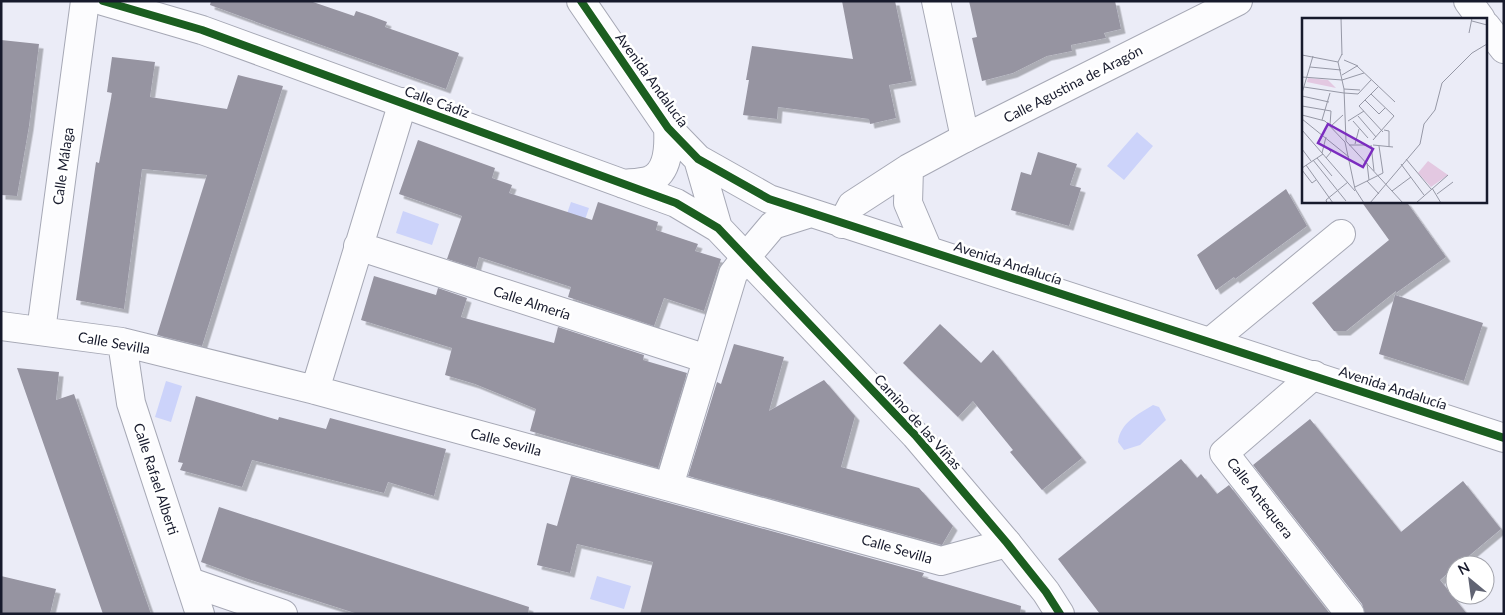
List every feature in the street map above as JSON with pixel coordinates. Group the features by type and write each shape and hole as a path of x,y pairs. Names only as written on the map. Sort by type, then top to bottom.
{"street":[{"name":"Calle Málaga","path":"41,331 85,1"},
{"name":"Calle Cádiz","path":"103,1 202,30 676,203 718,228 746,257"},
{"name":"Avenida Andalucía","path":"581,1 668,128 698,159 770,199 1504,438"},
{"path":"936,1 965,138"},
{"name":"Calle Agustina de Aragón","path":"842,224 852,205 908,168 1238,1"},
{"path":"1468,1 1480,18"},
{"path":"1488,29 1504,49"},
{"path":"315,390 403,102"},
{"path":"623,184 650,180 661,172 669,147 668,128"},
{"path":"698,159 718,228"},
{"path":"908,168 908,202 928,250"},
{"path":"669,486 733,274 773,226 811,213"},
{"path":"1210,342 1342,234"},
{"name":"Calle Almería","path":"358,246 707,360"},
{"name":"Camino de las Viñas","path":"746,257 915,435 1007,543 1046,592 1060,614"},
{"name":"Calle Sevilla","path":"1,326 122,342 315,390 940,562 1007,543"},
{"name":"Calle Rafael Alberti","path":"122,342 131,403 200,614"},
{"name":"Calle Antequera","path":"1314,375 1224,453 1350,614"},
{"path":"190,582 283,614"}],"water":[{"path":"1137,132 1153,146 1124,180 1107,166"},
{"path":"571,202 589,208 576,246 558,240"},
{"path":"403,211 439,224 432,245 396,233"},
{"path":"166,381 182,386 171,422 155,417"},
{"path":"1153,405 1159,407 1166,420 1140,445 1124,450 1118,442 1122,429 1141,412"},
{"path":"597,576 631,586 624,609 590,599"}],"building":[{"path":"211,1 310,1 354,16 356,11 371,16 387,22 385,27 459,53 446,89 210,5"},
{"path":"842,1 895,1 912,81 889,85 896,118 870,124 869,119 778,107 777,119 743,115 749,80 746,80 752,46 853,59"},
{"path":"969,1 1115,1 1121,29 1104,33 1106,38 1071,45 1072,51 1047,56 1013,73 982,81 972,38 977,37"},
{"path":"1,40 39,44 29,126 17,196 1,195"},
{"path":"112,57 155,62 150,97 227,109 238,75 283,86 202,346 157,335 207,175 142,169 124,309 76,300 96,162 99,163 112,93 107,92"},
{"path":"418,140 495,168 492,178 512,185 509,193 592,220 598,202 658,222 656,230 698,244 695,251 721,259 704,311 664,298 654,326 568,297 571,287 479,257 476,268 447,259 462,216 399,194"},
{"path":"1038,152 1077,164 1070,185 1081,188 1069,226 1011,210 1021,172 1031,175"},
{"path":"1286,189 1307,226 1235,279 1234,277 1216,290 1197,255"},
{"path":"1362,202 1407,202 1446,257 1396,293 1396,291 1346,331 1334,331 1312,303 1389,240"},
{"path":"374,276 436,295 438,288 467,298 461,317 554,343 558,327 644,355 643,360 687,373 658,468 530,431 536,409 475,384 445,375 452,348 361,320"},
{"path":"1395,295 1483,323 1464,381 1379,354"},
{"path":"940,324 981,363 993,350 1082,458 1042,490 1010,452 1013,450 973,401 958,417 903,363"},
{"path":"734,344 784,357 769,411 824,380 855,416 841,467 919,488 953,526 942,545 688,476 717,382 721,384"},
{"path":"17,368 59,372 56,400 74,394 151,614 103,614"},
{"path":"196,396 278,420 279,417 326,429 330,418 446,449 434,496 388,482 384,493 252,460 242,487 180,470 183,463 178,462"},
{"path":"1310,419 1401,532 1463,481 1501,529 1470,555 1445,555 1445,576 1440,580 1445,586 1445,605 1460,605 1467,614 1365,614 1362,604 1253,465"},
{"path":"1181,459 1197,478 1201,474 1217,494 1229,485 1330,614 1100,614 1058,559"},
{"path":"571,476 924,573 922,577 1021,606 1020,614 640,614 653,562 577,544 570,573 537,565 547,523 557,526"},
{"path":"219,507 529,607 528,614 358,614 248,579 201,562"},
{"path":"1,576 56,589 50,614 1,614"}],"cycle path":[{"path":"103,1 202,30 676,203 718,228 915,435 1007,543 1046,592 1060,614"},
{"path":"581,1 668,128 698,159 769,199 1504,438"}]}
